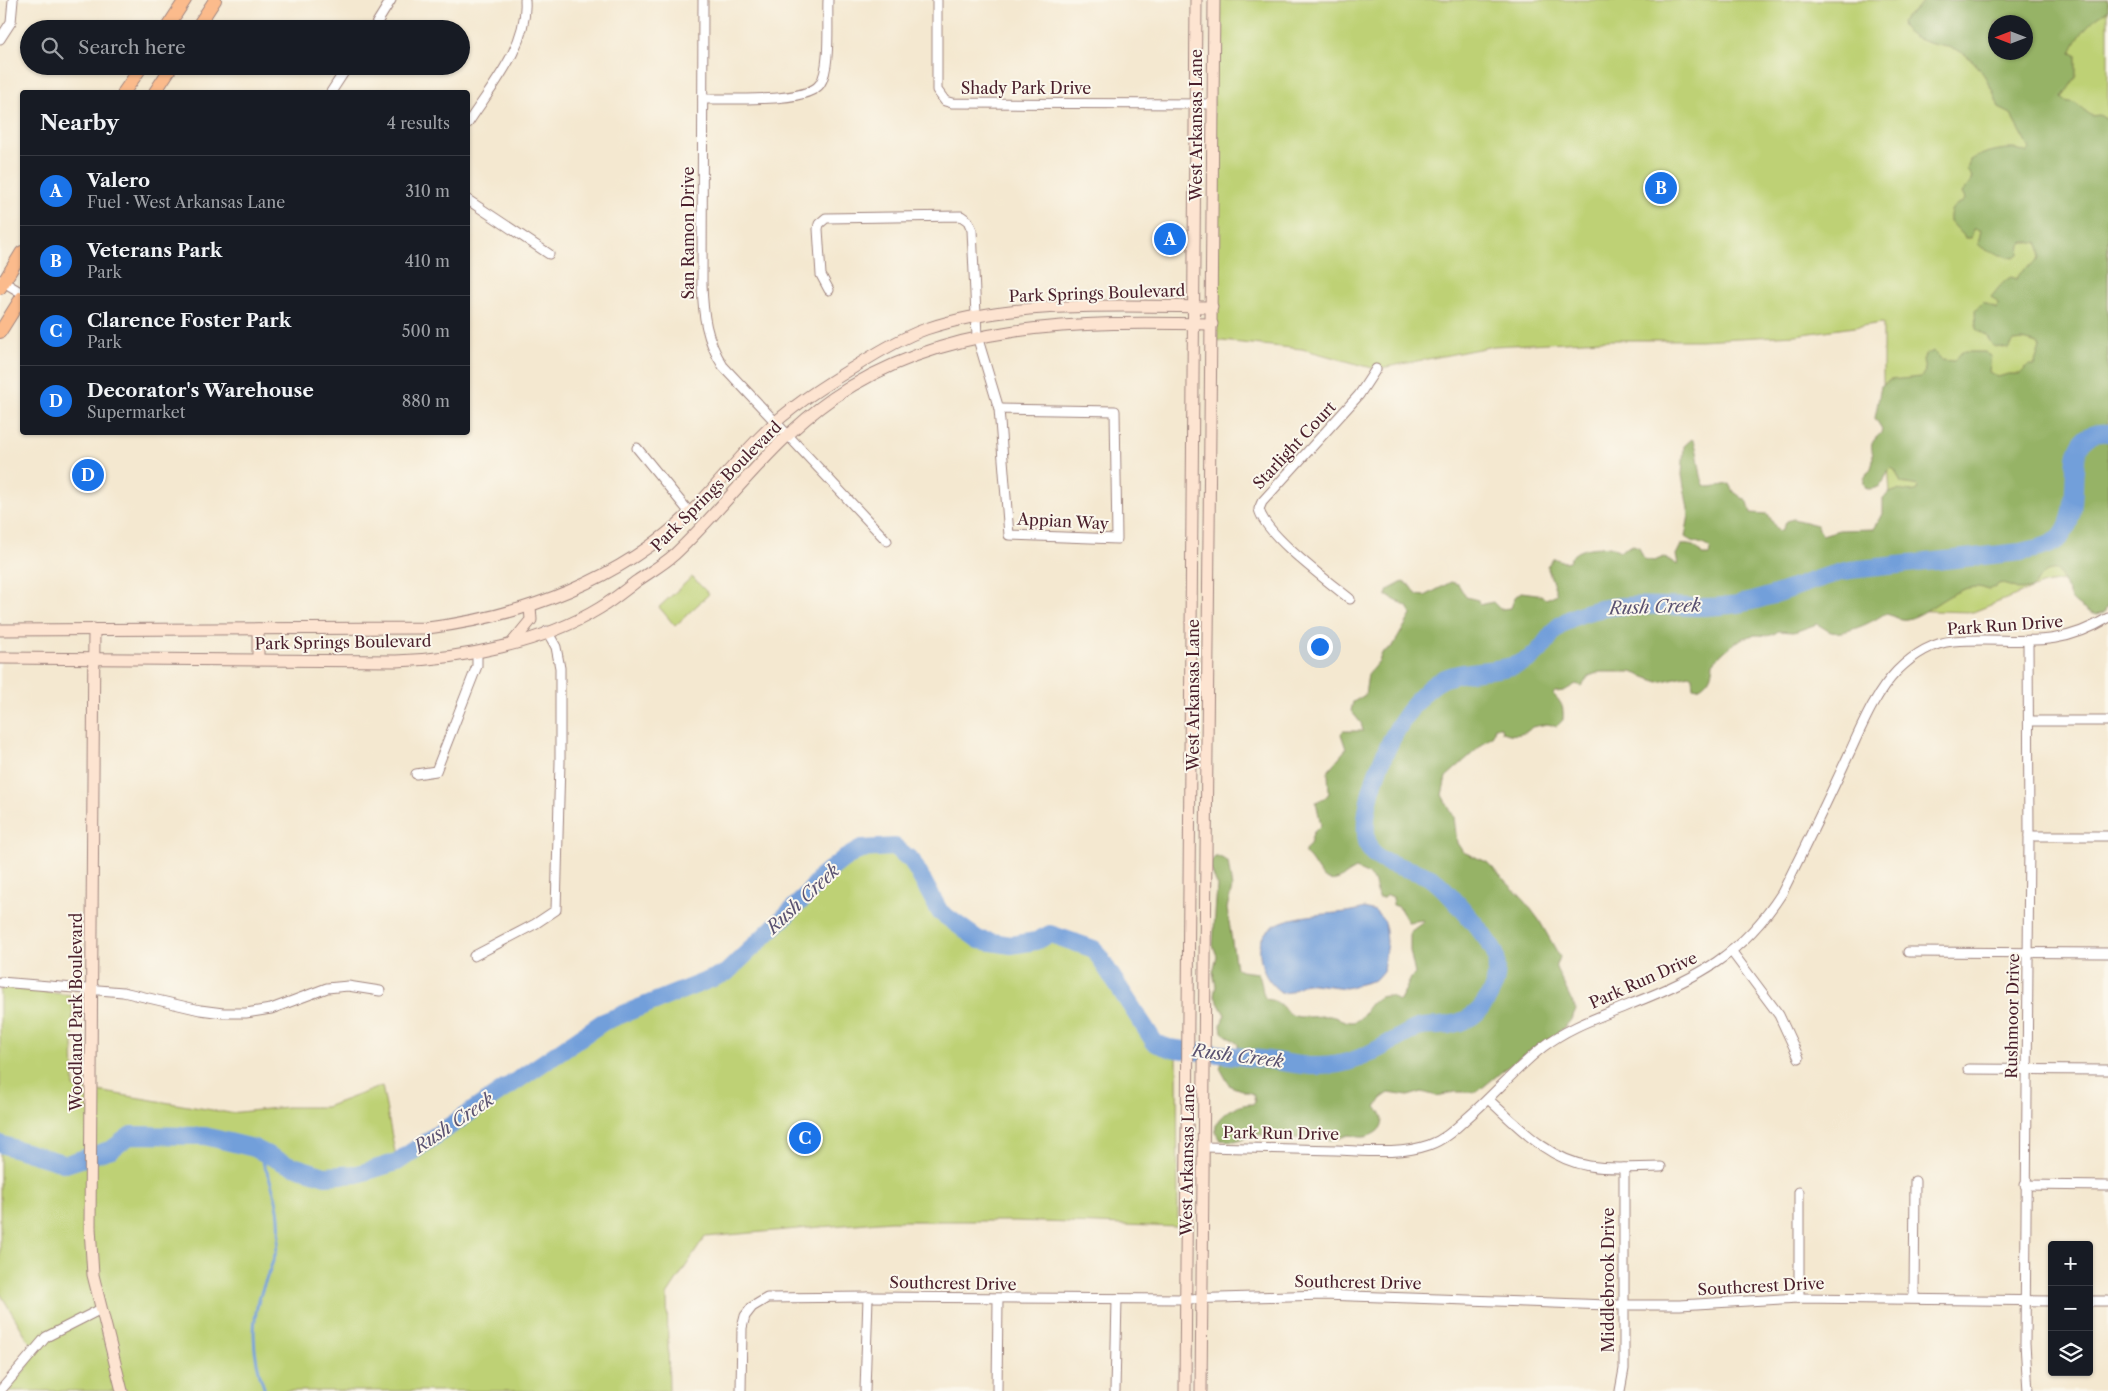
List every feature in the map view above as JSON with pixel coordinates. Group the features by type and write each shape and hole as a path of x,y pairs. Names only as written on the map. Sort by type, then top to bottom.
{"main road":[{"path":"172,20 185,0"},
{"path":"202,20 215,0"},
{"name":"West Arkansas Lane","path":"1185,1391 1196,0"},
{"name":"West Arkansas Lane","path":"1201,1391 1214,0"},
{"path":"125,90 136,75"},
{"path":"156,90 166,75"},
{"path":"1,284 20,255"},
{"path":"0,332 20,300"},
{"name":"Park Springs Boulevard","path":"0,630 428,628 460,624 530,606 588,582 617,566 690,513 776,423 806,397 903,339 926,329 976,317 1024,310 1212,307"},
{"name":"Park Springs Boulevard","path":"0,658 406,661 477,652 512,644 573,621 599,608 673,555 747,476 788,436 832,399 918,353 977,336 1032,328 1078,325 1212,324"},
{"path":"512,644 531,620 530,606"},
{"name":"Woodland Park Boulevard","path":"94,629 91,1196 93,1275 122,1391"},
{"path":"258,629 258,660"}],"street":[{"path":"0,39 11,22 13,0"},
{"path":"379,20 391,0"},
{"path":"470,120 511,57 523,26 525,0"},
{"name":"San Ramon Drive","path":"703,0 702,284 705,326 713,351 723,366 887,541"},
{"path":"703,99 789,97 806,93 817,87 826,69 828,0"},
{"name":"Shady Park Drive","path":"937,0 937,90 945,101 952,103 1212,104"},
{"path":"332,90 342,75"},
{"path":"470,201 550,254"},
{"name":"Appian Way","path":"829,290 820,275 818,229 819,224 826,218 955,215 968,221 972,230 977,336 999,409 1009,535 1116,539 1115,411 999,409"},
{"path":"1,284 20,292"},
{"name":"Starlight Court","path":"1350,599 1302,560 1264,520 1259,509 1262,502 1359,395 1376,370"},
{"path":"637,448 690,513"},
{"name":"Park Run Drive","path":"1204,1147 1411,1150 1444,1138 1488,1099 1527,1060 1560,1034 1585,1021 1637,1002 1692,977 1732,952 1758,928 1782,892 1872,704 1898,670 1926,649 1950,642 2004,640 2028,642 2072,636 2108,618"},
{"path":"474,956 536,924 556,910 560,668 556,647 548,631"},
{"name":"Rushmoor Drive","path":"2028,642 2029,952 2025,1185 2025,1300 2028,1391"},
{"path":"416,774 436,770 476,666 477,652"},
{"path":"2029,721 2108,721"},
{"path":"2029,836 2108,836"},
{"path":"1732,952 1779,1015 1799,1058"},
{"path":"1908,952 2108,953"},
{"path":"0,982 123,992 200,1010 223,1013 246,1013 271,1009 327,988 348,986 380,991"},
{"path":"1968,1069 2108,1070"},
{"path":"1488,1099 1529,1136 1557,1156 1590,1166 1624,1168 1661,1167"},
{"name":"Middlebrook Drive","path":"1620,1391 1624,1369 1624,1168"},
{"path":"1914,1298 1915,1181"},
{"path":"2025,1185 2108,1186"},
{"path":"1799,1192 1799,1298"},
{"name":"Southcrest Drive","path":"741,1391 742,1328 745,1316 759,1301 767,1298 1202,1299 1323,1294 1624,1305 1680,1305 1799,1298 2048,1301"},
{"path":"865,1391 868,1297"},
{"path":"997,1391 998,1298"},
{"path":"1115,1391 1116,1299"},
{"path":"2093,1301 2108,1301"},
{"path":"0,1391 46,1338 101,1308"}],"green space":[{"path":"1214,0 2108,0 2108,574 2044,584 1973,612 1897,610 1883,380 1883,323 1796,335 1700,340 1601,340 1494,346 1376,369 1302,349 1212,340"},
{"path":"1925,0 2108,0 2108,11 2096,18 2081,34 2071,53 2076,55 2076,77 2062,98 2065,101 2075,103 2092,116 2099,115 2108,120 2108,605 2104,613 2096,615 2078,605 2070,597 2058,571 2053,571 2042,575 2032,588 2021,590 2001,583 1988,590 1978,587 1968,588 1907,619 1884,614 1873,621 1844,632 1831,632 1817,624 1794,632 1778,631 1770,635 1750,636 1732,645 1713,663 1711,675 1698,688 1693,687 1692,677 1689,675 1658,682 1632,672 1600,672 1589,676 1581,686 1576,684 1564,691 1553,694 1563,708 1563,720 1557,726 1547,724 1532,727 1522,734 1514,735 1502,732 1501,727 1495,727 1493,735 1446,777 1442,795 1454,817 1457,843 1463,852 1487,862 1525,901 1539,920 1560,957 1556,968 1576,1010 1572,1018 1553,1036 1523,1055 1477,1092 1455,1092 1437,1096 1422,1092 1408,1096 1389,1093 1383,1097 1376,1107 1382,1117 1382,1126 1370,1135 1362,1137 1349,1135 1330,1140 1319,1132 1311,1131 1302,1137 1293,1139 1256,1134 1235,1141 1220,1140 1216,1133 1216,1126 1224,1114 1238,1106 1253,1104 1255,1101 1253,1094 1230,1086 1220,1068 1223,1060 1238,1050 1238,1044 1222,1032 1221,1024 1225,1015 1214,995 1216,986 1213,972 1217,956 1213,945 1217,885 1210,867 1211,861 1215,857 1220,857 1228,862 1232,888 1227,908 1236,968 1241,971 1258,973 1266,999 1277,1002 1287,1012 1295,1016 1330,1016 1349,1022 1357,1021 1371,1004 1380,997 1389,996 1400,1001 1411,978 1415,974 1410,951 1410,932 1422,923 1423,920 1408,922 1399,907 1393,905 1393,897 1388,895 1384,898 1378,898 1375,883 1367,874 1356,869 1339,879 1327,880 1305,854 1313,833 1321,825 1316,802 1326,797 1329,793 1328,773 1346,749 1341,734 1343,731 1363,731 1361,723 1351,711 1353,702 1365,695 1368,674 1379,661 1382,653 1393,646 1411,615 1409,608 1386,595 1388,590 1403,582 1411,586 1417,595 1425,596 1451,582 1458,584 1466,597 1478,600 1480,605 1493,602 1500,609 1511,608 1515,597 1521,592 1537,594 1546,599 1557,594 1547,566 1554,558 1564,562 1569,561 1572,556 1581,550 1610,546 1620,551 1633,545 1639,547 1644,559 1654,561 1664,557 1678,565 1676,555 1681,545 1693,546 1702,555 1710,555 1711,550 1708,547 1685,537 1689,515 1682,475 1684,446 1692,439 1696,447 1704,485 1710,487 1730,484 1734,492 1748,502 1751,513 1768,514 1777,530 1781,531 1787,521 1793,519 1817,525 1822,535 1839,530 1874,529 1883,514 1883,498 1898,490 1909,492 1918,490 1919,486 1901,483 1895,470 1891,468 1878,487 1867,489 1865,485 1864,479 1872,465 1872,445 1882,429 1875,418 1881,386 1890,380 1921,377 1925,371 1923,360 1925,355 1934,351 1941,360 1954,361 1962,352 1985,352 1991,356 1989,372 1998,377 2008,374 2020,374 2029,365 2034,365 2040,347 2038,344 2022,340 2014,341 2008,349 1993,346 1986,335 1976,329 1975,311 1983,302 1997,309 1998,303 1991,297 2005,281 2011,277 2017,279 2024,270 2038,261 2040,250 2037,242 2024,242 2020,245 2019,254 2014,258 1985,250 1981,247 1978,244 1981,230 1974,229 1971,238 1966,238 1950,221 1952,208 1965,199 1962,193 1972,177 1967,170 1970,160 1999,150 2014,149 2027,153 2030,149 2011,114 1999,108 1987,80 1967,56 1958,50 1918,39 1902,27 1901,22"},
{"path":"692,577 709,594 675,626 659,607"},
{"path":"877,846 895,847 912,861 940,912 979,940 1011,945 1036,941 1050,934 1094,949 1155,1043 1177,1049 1178,1227 1016,1221 890,1221 705,1237 667,1295 669,1391 7,1391 29,1365 30,1343 0,1293 0,990 8,988 72,995 74,1087 230,1113 286,1107 326,1107 382,1086 397,1162 603,1022 726,973 805,897 821,877 842,860 861,849"}],"water":[{"path":"1364,908 1375,911 1385,922 1387,942 1383,971 1375,980 1346,988 1305,983 1290,992 1282,993 1269,981 1262,967 1260,955 1262,939 1270,929 1283,921 1300,917"}],"waterway":[{"name":"Rush Creek","path":"0,1144 66,1164 112,1149 131,1135 205,1136 254,1148 284,1163 325,1176 358,1174 397,1162 603,1022 726,973 805,897 821,877 842,860 861,849 895,847 912,861 940,912 979,940 1011,945 1036,941 1050,934 1094,949 1155,1043 1169,1048 1310,1066 1331,1065 1356,1059 1418,1028 1449,1025 1472,1016 1484,1005 1489,997 1497,971 1497,961 1491,946 1467,915 1434,880 1378,858 1368,845 1366,827 1368,804 1375,779 1397,729 1412,707 1427,690 1443,679 1453,675 1519,664 1534,656 1561,624 1594,610 1634,606 1703,607 1737,604 1766,597 1850,570 2021,552 2049,545 2057,540 2067,527 2072,510 2076,457 2081,444 2091,435 2108,433"},
{"path":"257,1150 274,1191 279,1213 278,1245 258,1302 254,1332 255,1352 265,1391"}],"place":[{"name":"Veterans Park","path":"1661,188"},
{"name":"Valero","path":"1170,239"},
{"name":"Decorator's Warehouse","path":"88,475"},
{"name":"Clarence Foster Park","path":"805,1138"}]}
